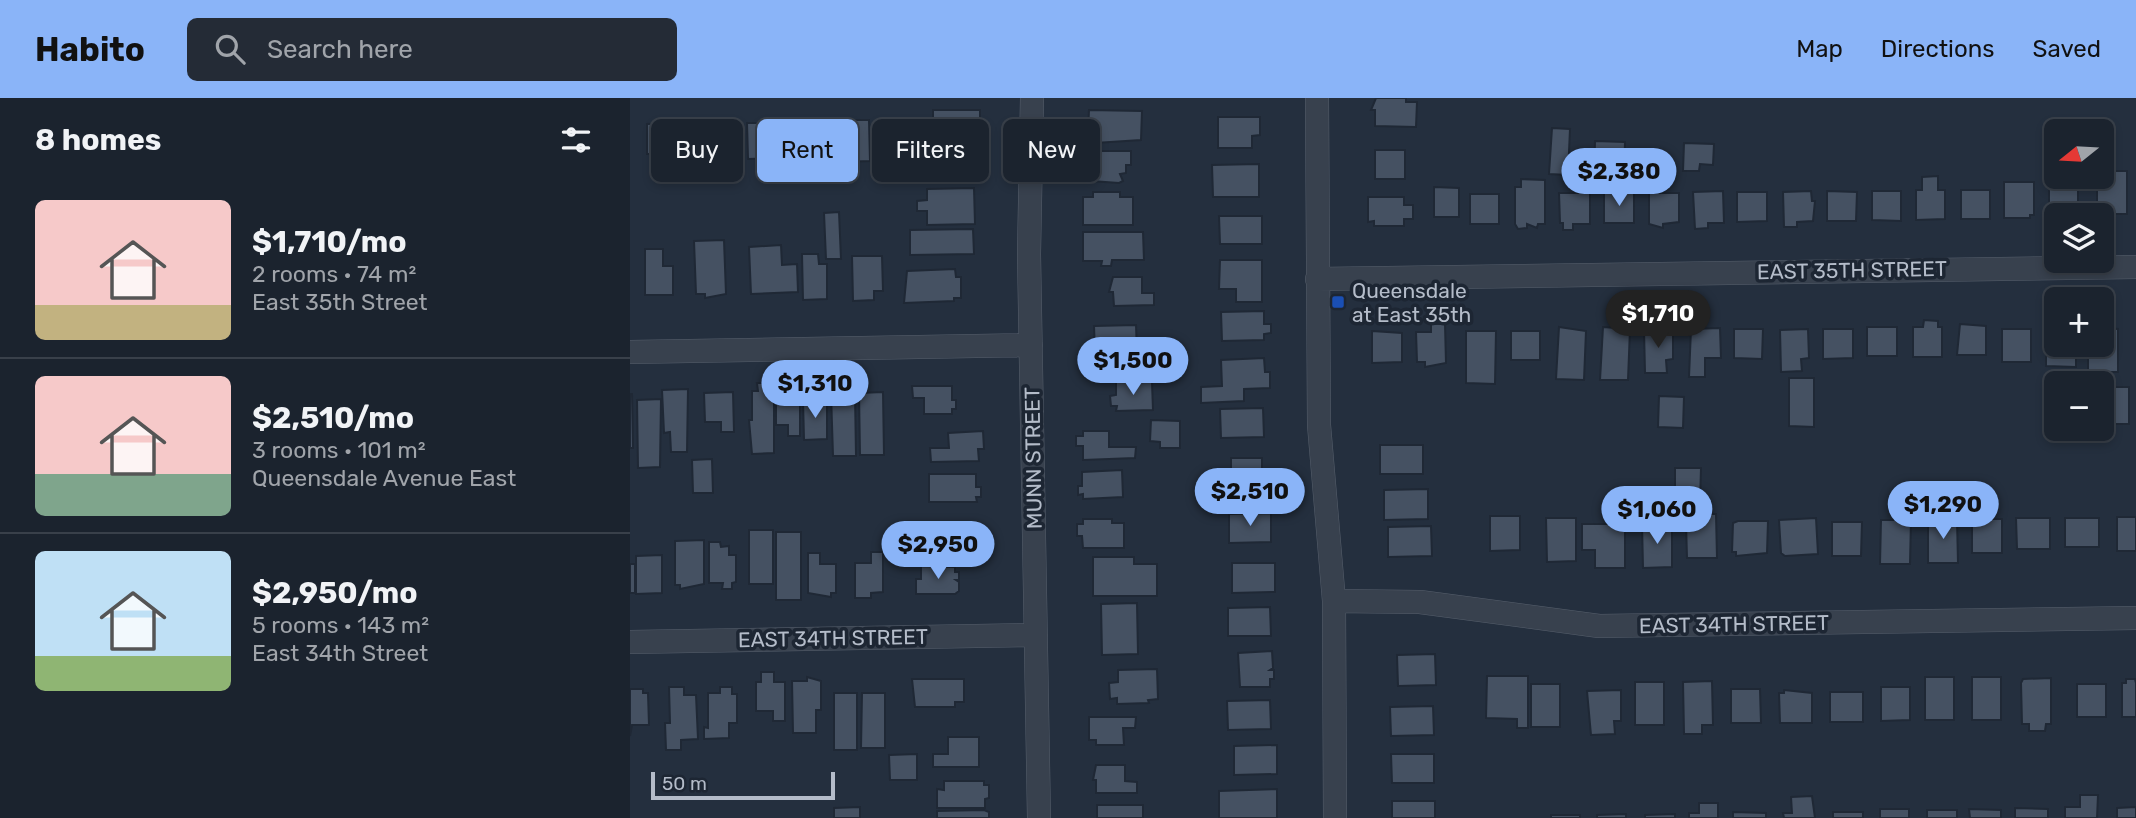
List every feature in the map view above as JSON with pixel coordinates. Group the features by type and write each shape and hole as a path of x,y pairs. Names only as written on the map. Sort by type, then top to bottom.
{"street":[{"name":"MUNN STREET","path":"1032,98 1031,345 1039,818"},
{"path":"1317,98 1319,425 1334,601 1335,818"},
{"name":"EAST 35TH STREET","path":"1317,279 2136,267"},
{"path":"630,352 1031,345"},
{"name":"EAST 34TH STREET","path":"1334,601 1420,602 1599,626 2136,618"},
{"name":"EAST 34TH STREET","path":"630,642 1036,635"}],"building":[{"path":"1376,98 1406,98 1406,102 1417,102 1416,127 1375,126 1375,110 1371,110"},
{"path":"933,110 980,110 980,119 933,119"},
{"path":"1089,110 1142,111 1141,140 1100,143 1100,119 1089,119"},
{"path":"1218,117 1260,117 1260,135 1252,136 1252,148 1218,148"},
{"path":"858,120 869,120 870,161 858,161"},
{"path":"747,123 757,123 757,159 748,159"},
{"path":"647,124 651,124 651,154 647,154"},
{"path":"1552,128 1570,129 1568,175 1549,174"},
{"path":"1595,141 1625,142 1624,177 1594,176"},
{"path":"1684,143 1714,144 1713,165 1700,164 1699,171 1683,171"},
{"path":"1375,150 1405,150 1405,179 1375,179"},
{"path":"1100,151 1131,151 1131,165 1126,165 1126,173 1120,174 1123,181 1100,182"},
{"path":"1259,164 1259,197 1213,197 1212,165"},
{"path":"2114,171 2127,171 2127,214 2114,214 2114,203 2097,203 2097,189 2114,189"},
{"path":"1938,176 1938,190 1945,190 1945,219 1916,220 1916,190 1922,190 1922,177"},
{"path":"1521,179 1545,180 1545,224 1538,224 1537,228 1527,224 1527,228 1518,229 1515,224 1515,187 1521,187"},
{"path":"2004,182 2034,182 2034,215 2030,215 2030,218 2004,218"},
{"path":"1434,187 1459,188 1459,217 1434,217"},
{"path":"974,188 975,224 927,225 927,211 917,211 917,201 927,200 927,189"},
{"path":"2049,189 2078,189 2078,203 2049,203"},
{"path":"1961,190 1990,190 1990,219 1961,219"},
{"path":"1723,191 1724,223 1708,223 1708,228 1695,229 1693,192"},
{"path":"1811,191 1812,201 1815,201 1813,221 1797,222 1797,227 1784,227 1783,192"},
{"path":"1827,191 1857,192 1856,221 1827,221"},
{"path":"1872,191 1901,191 1901,221 1872,220"},
{"path":"1093,192 1120,192 1120,197 1133,197 1133,225 1083,225 1083,197 1093,197"},
{"path":"1737,192 1767,192 1767,221 1737,222"},
{"path":"1559,193 1590,193 1590,224 1573,224 1573,230 1563,230 1563,223 1560,223"},
{"path":"1604,193 1634,193 1634,223 1604,223"},
{"path":"1649,193 1679,193 1679,222 1663,224 1663,228 1649,224"},
{"path":"1470,194 1499,194 1499,224 1470,224"},
{"path":"1368,197 1404,197 1404,205 1413,205 1413,219 1404,219 1404,226 1374,226 1374,221 1368,222"},
{"path":"839,212 841,259 826,259 824,213"},
{"path":"1219,216 1262,216 1262,244 1220,244"},
{"path":"973,229 974,254 910,255 910,230"},
{"path":"1083,232 1143,232 1144,260 1112,260 1111,266 1101,266 1102,261 1083,261"},
{"path":"724,240 726,294 705,298 705,294 696,294 694,241"},
{"path":"781,245 782,265 797,264 798,292 751,294 749,247"},
{"path":"645,249 663,249 663,266 673,266 673,295 645,295"},
{"path":"802,254 818,254 819,264 827,264 827,299 803,300"},
{"path":"852,256 882,256 883,291 874,291 874,300 853,301"},
{"path":"1220,260 1262,260 1262,302 1236,302 1236,289 1219,289"},
{"path":"955,269 956,277 961,277 961,298 954,298 954,301 904,303 907,271"},
{"path":"1113,277 1142,277 1142,293 1154,293 1154,305 1114,306 1113,292 1109,292"},
{"path":"1264,311 1264,324 1271,324 1271,333 1264,334 1264,340 1222,341 1221,312"},
{"path":"1924,320 1938,321 1938,327 1942,327 1942,357 1913,357 1913,327 1923,327"},
{"path":"1431,324 1445,324 1446,363 1425,367 1425,362 1417,362 1416,332 1431,332"},
{"path":"1960,324 1986,326 1986,355 1957,355"},
{"path":"1136,325 1137,352 1095,353 1094,326"},
{"path":"1559,327 1586,331 1584,380 1556,379"},
{"path":"1603,327 1630,329 1628,380 1600,380"},
{"path":"1867,327 1897,327 1897,356 1867,356"},
{"path":"1720,328 1721,358 1705,358 1705,377 1689,377 1691,329"},
{"path":"1734,329 1763,329 1762,359 1734,358"},
{"path":"1808,329 1809,358 1801,359 1802,371 1781,372 1780,330"},
{"path":"1823,329 1853,329 1853,358 1823,359"},
{"path":"2002,329 2031,329 2031,362 2002,362"},
{"path":"2114,329 2118,329 2118,372 2088,371 2088,357 2114,357"},
{"path":"1644,330 1673,330 1673,359 1666,360 1667,373 1645,373"},
{"path":"1372,331 1402,333 1402,362 1372,363"},
{"path":"1466,331 1496,331 1495,384 1466,383"},
{"path":"1511,331 1540,331 1540,360 1511,360"},
{"path":"2046,357 2076,357 2076,367 2046,366"},
{"path":"1264,358 1265,372 1270,372 1270,388 1244,389 1244,401 1201,403 1201,387 1222,386 1221,360"},
{"path":"1789,378 1814,378 1814,427 1789,426"},
{"path":"1116,382 1152,382 1153,410 1116,411 1117,406 1111,406 1110,396 1116,395"},
{"path":"757,383 767,383 767,392 774,392 774,453 752,454 749,420 752,420 752,391 758,391"},
{"path":"912,386 952,386 952,400 956,400 956,409 952,409 952,414 924,414 924,398 913,398"},
{"path":"2114,387 2129,387 2129,424 2114,424"},
{"path":"776,388 800,388 800,436 788,436 788,425 776,425"},
{"path":"688,389 687,452 671,452 670,432 664,433 662,390"},
{"path":"733,392 734,432 721,432 721,422 705,422 704,393"},
{"path":"883,392 884,455 860,455 859,393"},
{"path":"831,393 855,393 856,456 833,456"},
{"path":"632,394 633,448 630,448"},
{"path":"1659,396 1684,397 1683,428 1658,427"},
{"path":"661,399 660,467 638,468 637,400"},
{"path":"803,400 827,400 827,439 804,440"},
{"path":"1263,408 1264,437 1221,438 1220,409"},
{"path":"1151,420 1180,421 1180,448 1160,448 1160,442 1150,441"},
{"path":"983,431 984,449 978,449 979,461 931,462 930,448 949,448 948,433"},
{"path":"1083,431 1109,431 1109,447 1136,447 1135,458 1083,460 1083,446 1076,446 1076,436 1083,436"},
{"path":"1380,445 1423,445 1423,474 1380,474"},
{"path":"1231,458 1262,458 1262,495 1231,495"},
{"path":"712,459 713,493 693,493 692,460"},
{"path":"1675,468 1701,468 1700,503 1675,503"},
{"path":"1122,470 1123,497 1083,499 1083,494 1078,495 1078,486 1082,486 1082,472"},
{"path":"929,474 976,474 976,487 981,487 981,497 976,497 977,502 929,502"},
{"path":"1428,489 1428,519 1384,520 1384,490"},
{"path":"1271,513 1271,542 1229,543 1229,514"},
{"path":"1701,514 1716,514 1717,558 1687,558 1686,523 1701,523"},
{"path":"1490,516 1520,516 1520,550 1490,551"},
{"path":"2117,517 2136,517 2136,551 2117,551"},
{"path":"1546,518 1576,518 1576,561 1547,562"},
{"path":"1816,518 1818,554 1785,556 1781,553 1779,520"},
{"path":"2016,518 2050,518 2050,549 2017,549"},
{"path":"2065,518 2099,518 2099,547 2065,547"},
{"path":"1083,519 1112,519 1112,523 1124,523 1124,548 1083,548 1082,536 1077,536 1077,524 1083,524"},
{"path":"1928,519 1957,519 1958,563 1928,563"},
{"path":"1972,519 2002,519 2002,553 1972,553"},
{"path":"1881,520 1911,520 1910,564 1880,564"},
{"path":"1768,521 1767,553 1736,556 1736,552 1732,552 1733,523"},
{"path":"948,522 977,522 977,526 984,526 984,538 977,538 977,551 935,552 935,531 948,531"},
{"path":"1832,522 1862,522 1861,556 1832,556"},
{"path":"1582,524 1625,524 1625,568 1595,568 1595,550 1582,550"},
{"path":"1642,524 1672,524 1672,567 1643,568"},
{"path":"1431,526 1432,556 1388,557 1388,527"},
{"path":"749,530 773,530 773,584 749,584"},
{"path":"776,532 801,532 801,600 776,600"},
{"path":"704,540 704,584 680,589 680,585 675,585 675,541"},
{"path":"709,542 720,542 721,547 729,546 729,555 736,555 736,582 732,583 732,589 722,589 723,583 709,583"},
{"path":"871,552 883,552 883,592 871,593 871,598 855,598 855,563 871,563"},
{"path":"808,553 820,553 820,564 836,564 836,593 831,593 831,597 808,593"},
{"path":"662,555 662,593 636,594 636,556"},
{"path":"1093,557 1134,557 1134,564 1157,564 1157,596 1093,596"},
{"path":"1232,563 1275,563 1275,592 1232,593"},
{"path":"630,564 635,564 635,593 630,593"},
{"path":"921,566 955,567 955,572 959,572 959,580 956,580 959,582 959,591 955,594 916,594 916,579 921,579"},
{"path":"1137,603 1138,654 1102,655 1101,604"},
{"path":"1270,607 1271,636 1228,636 1228,608"},
{"path":"1272,651 1273,668 1270,670 1274,670 1274,679 1270,679 1270,687 1240,687 1238,653"},
{"path":"1435,654 1436,685 1398,686 1397,655"},
{"path":"1157,669 1158,699 1148,700 1149,703 1117,704 1117,698 1110,699 1109,683 1118,682 1118,670"},
{"path":"761,672 774,672 774,682 785,682 785,721 773,721 773,711 756,711 756,682 761,682"},
{"path":"1487,676 1528,676 1528,728 1517,728 1517,719 1486,718"},
{"path":"807,677 821,681 821,710 816,710 816,733 793,733 792,681 807,681"},
{"path":"1925,677 1954,677 1954,720 1925,720"},
{"path":"1972,677 2001,677 2001,720 1972,720"},
{"path":"2051,678 2051,724 2046,724 2045,731 2029,731 2029,724 2022,724 2021,683 2023,679"},
{"path":"912,679 964,679 964,702 955,702 955,707 915,707"},
{"path":"2126,679 2135,679 2136,717 2122,717 2122,683 2126,683"},
{"path":"1712,681 1713,725 1702,725 1702,734 1684,734 1683,682"},
{"path":"1635,682 1664,682 1664,725 1635,725"},
{"path":"1531,684 1560,684 1560,727 1531,727"},
{"path":"2077,684 2106,684 2106,717 2077,717"},
{"path":"669,687 684,687 684,695 696,695 698,739 681,740 681,750 666,750 665,723 670,723"},
{"path":"720,687 732,687 732,694 737,694 737,723 729,723 729,738 704,739 704,727 708,728 708,693 720,693"},
{"path":"1881,687 1910,687 1910,720 1881,721"},
{"path":"630,689 643,689 643,693 648,693 649,725 632,725 630,736"},
{"path":"1731,689 1760,689 1761,723 1731,723"},
{"path":"1621,690 1621,721 1614,721 1615,734 1591,735 1587,691"},
{"path":"1784,690 1812,693 1812,723 1780,723 1779,693 1784,693"},
{"path":"1830,692 1863,692 1863,722 1830,722"},
{"path":"834,693 857,693 857,750 834,750"},
{"path":"862,693 885,693 885,748 861,748"},
{"path":"1270,700 1271,729 1228,730 1227,701"},
{"path":"1433,706 1434,735 1391,736 1390,707"},
{"path":"1089,717 1136,717 1135,728 1123,728 1124,745 1096,745 1096,740 1089,740"},
{"path":"948,737 979,737 979,767 933,767 933,754 948,754"},
{"path":"1277,745 1277,774 1234,775 1234,746"},
{"path":"917,754 917,780 890,780 889,755"},
{"path":"1391,754 1434,754 1434,783 1392,783"},
{"path":"1096,765 1125,765 1125,781 1137,782 1137,793 1096,793 1096,780 1093,780"},
{"path":"944,781 984,781 984,785 989,785 989,798 985,799 985,808 937,808 937,789 944,790"},
{"path":"1277,789 1277,818 1219,818 1219,791"},
{"path":"2080,795 2098,795 2097,818 2065,818 2065,807 2080,807"},
{"path":"1812,796 1815,818 1784,818 1783,813 1792,813 1791,797"},
{"path":"1392,801 1435,801 1435,818 1392,818"},
{"path":"1699,803 1718,803 1718,818 1689,818 1689,813 1699,813"},
{"path":"1097,805 1143,805 1143,818 1097,818"},
{"path":"860,807 860,818 834,818 834,808"},
{"path":"2136,807 2136,818 2117,818 2117,808"},
{"path":"2015,808 2048,809 2048,818 2015,818"},
{"path":"1880,809 1909,809 1909,818 1880,818"},
{"path":"1969,809 2001,810 2001,818 1970,818"},
{"path":"1927,810 1957,810 1957,818 1927,818"},
{"path":"937,811 989,812 989,818 937,818"},
{"path":"1733,812 1766,813 1766,818 1733,818"},
{"path":"1833,812 1863,812 1863,818 1833,818"},
{"path":"1626,814 1626,818 1597,818 1597,815"},
{"path":"1675,814 1675,818 1645,818 1645,815"},
{"path":"1551,815 1580,815 1580,818 1551,818"}],"place":[{"name":"Queensdale at East 35th","path":"1338,302"}]}
